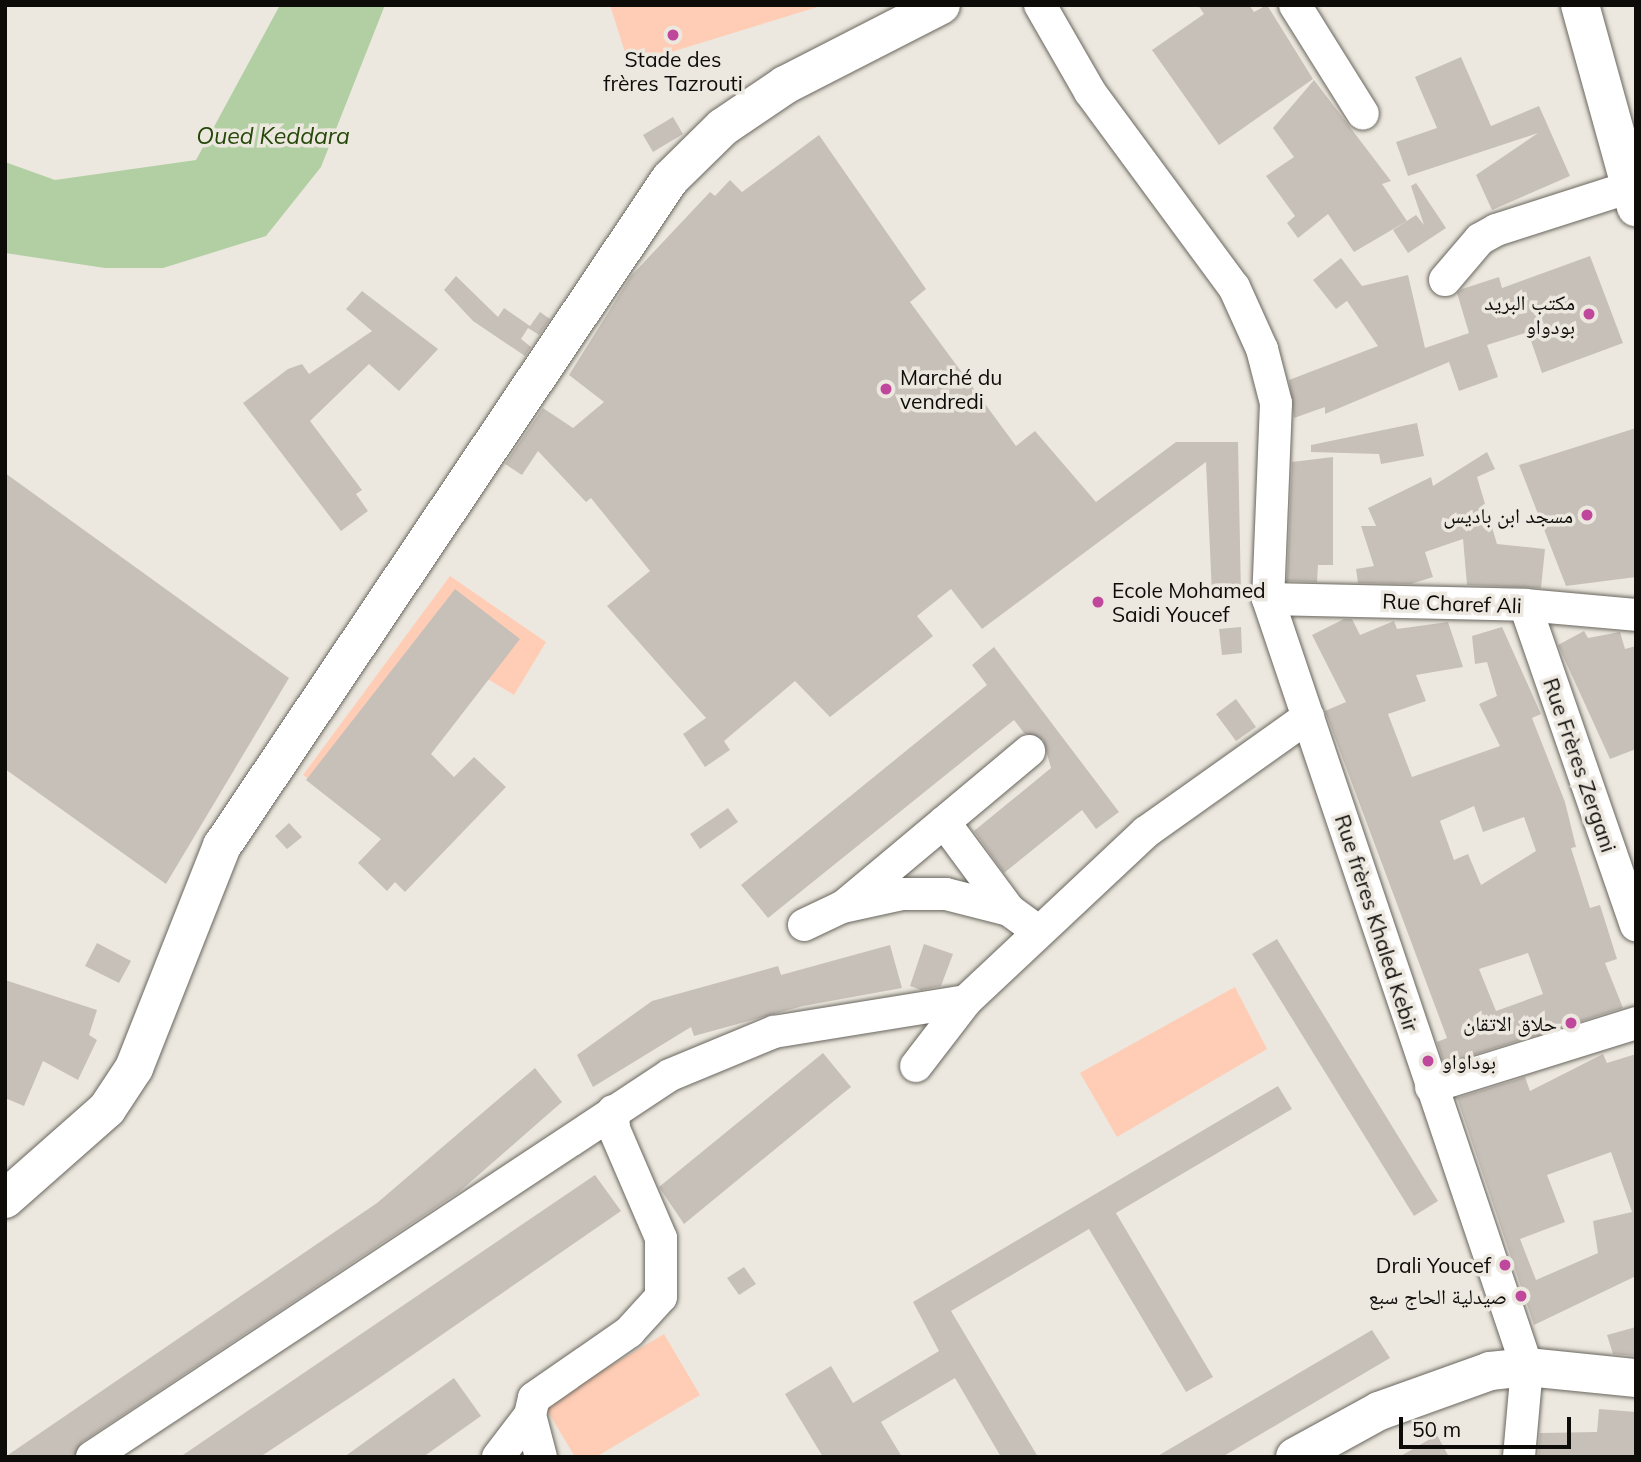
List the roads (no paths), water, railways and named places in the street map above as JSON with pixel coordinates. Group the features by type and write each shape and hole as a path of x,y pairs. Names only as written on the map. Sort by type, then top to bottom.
{"main road":[{"path":"5,1199 107,1109 134,1068 222,846 670,179 723,127 785,85 941,5"},
{"path":"1580,5 1634,201"},
{"path":"1295,1457 1430,1390 1527,1367 1636,1378"}],"street":[{"path":"1040,5 1090,92 1234,287 1262,349 1276,404 1268,599"},
{"path":"1295,5 1363,114"},
{"path":"1445,280 1479,239 1496,230 1634,201"},
{"name":"Rue Charef Ali","path":"1268,599 1525,605 1636,615"},
{"name":"Rue frères Khaled Kebir","path":"1268,599 1527,1367"},
{"name":"Rue Frères Zergani","path":"1525,605 1636,925"},
{"path":"916,1066 966,1001 1037,930 1146,832 1308,717"},
{"path":"842,907 1029,751"},
{"path":"944,822 1009,909 1037,930"},
{"path":"804,925 842,907 901,894 946,894 1009,909"},
{"path":"92,1457 612,1111 700,1060 774,1032 966,1001"},
{"path":"1431,1087 1636,1023"},
{"path":"498,1457 530,1415 534,1398 629,1332 661,1297 661,1238 614,1129 612,1111"},
{"path":"1519,1457 1527,1367"},
{"path":"530,1415 541,1457"}],"water":[{"name":"Oued Keddara","path":"280,5 385,5 321,167 266,236 163,268 105,268 5,253 5,162 55,180 196,160"}],"place":[{"name":"Stade des frères Tazrouti","path":"673,35"},
{"name":"مكتب البريد بودواو","path":"1589,314"},
{"name":"Marché du vendredi","path":"886,389"},
{"name":"مسجد ابن باديس","path":"1587,515"},
{"name":"Ecole Mohamed Saidi Youcef","path":"1098,602"},
{"name":"حلاق الاتقان","path":"1571,1023"},
{"name":"بوداواو","path":"1428,1061"},
{"name":"Drali Youcef","path":"1505,1265"},
{"name":"صيدلية الحاج سبع","path":"1521,1296"}]}
